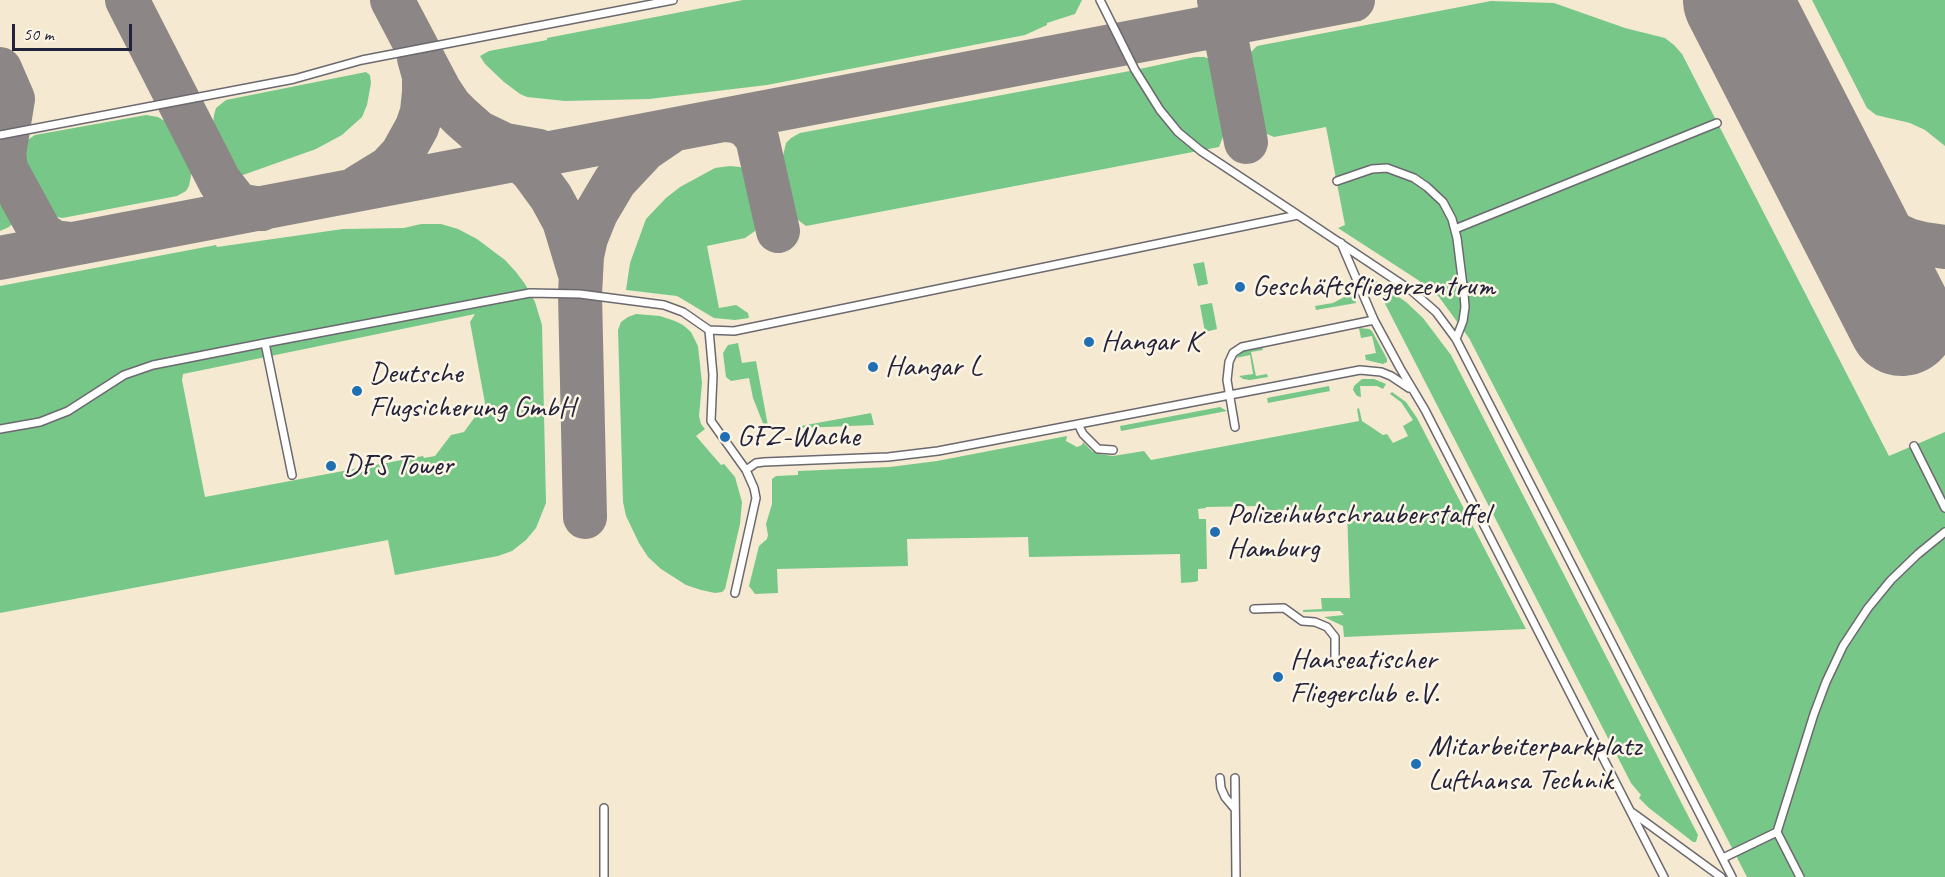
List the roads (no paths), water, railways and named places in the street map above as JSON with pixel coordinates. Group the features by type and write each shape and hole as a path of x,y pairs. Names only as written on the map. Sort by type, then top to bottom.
{"lane":[{"path":"0,135 294,79 362,60 672,0"},
{"path":"1100,0 1135,70 1160,110 1178,132 1201,151 1412,291 1436,312 1456,339 1732,877"},
{"path":"1455,229 1717,123"},
{"path":"1337,181 1372,169 1387,168 1401,172 1427,187 1443,202 1455,229 1465,307 1456,339"},
{"path":"0,429 40,422 68,411 124,375 153,365 530,293 580,294 664,305 683,312 710,330 734,331 1298,215"},
{"path":"1341,243 1374,320 1436,431 1664,877"},
{"path":"1235,427 1227,380 1229,362 1233,353 1242,347 1374,320"},
{"path":"710,330 713,375 711,421 746,470 756,498 735,593"},
{"path":"265,343 292,474"},
{"path":"746,470 756,463 764,462 878,458 938,451 1360,370 1381,372 1391,376 1414,392"},
{"path":"1078,424 1083,434 1098,449 1113,450"},
{"path":"1914,446 1945,508"},
{"path":"1800,877 1777,832 1826,682 1843,646 1868,608 1891,580 1945,532"},
{"path":"1254,609 1284,608 1302,621 1315,622 1327,627 1335,638 1335,659"},
{"path":"1220,778 1225,797 1235,809"},
{"path":"1235,778 1236,877"},
{"path":"604,808 604,877"},
{"path":"1631,812 1720,877"},
{"path":"1723,858 1777,832"}],"place":[{"name":"Geschäftsfliegerzentrum","path":"1240,287"},
{"name":"Hangar K","path":"1089,342"},
{"name":"Hangar L","path":"873,367"},
{"name":"Deutsche Flugsicherung GmbH","path":"357,391"},
{"name":"GFZ-Wache","path":"725,437"},
{"name":"DFS Tower","path":"331,466"},
{"name":"Polizeihubschrauberstaffel Hamburg","path":"1215,532"},
{"name":"Hanseatischer Fliegerclub e.V.","path":"1278,677"},
{"name":"Mitarbeiterparkplatz Lufthansa Technik","path":"1416,764"}]}
